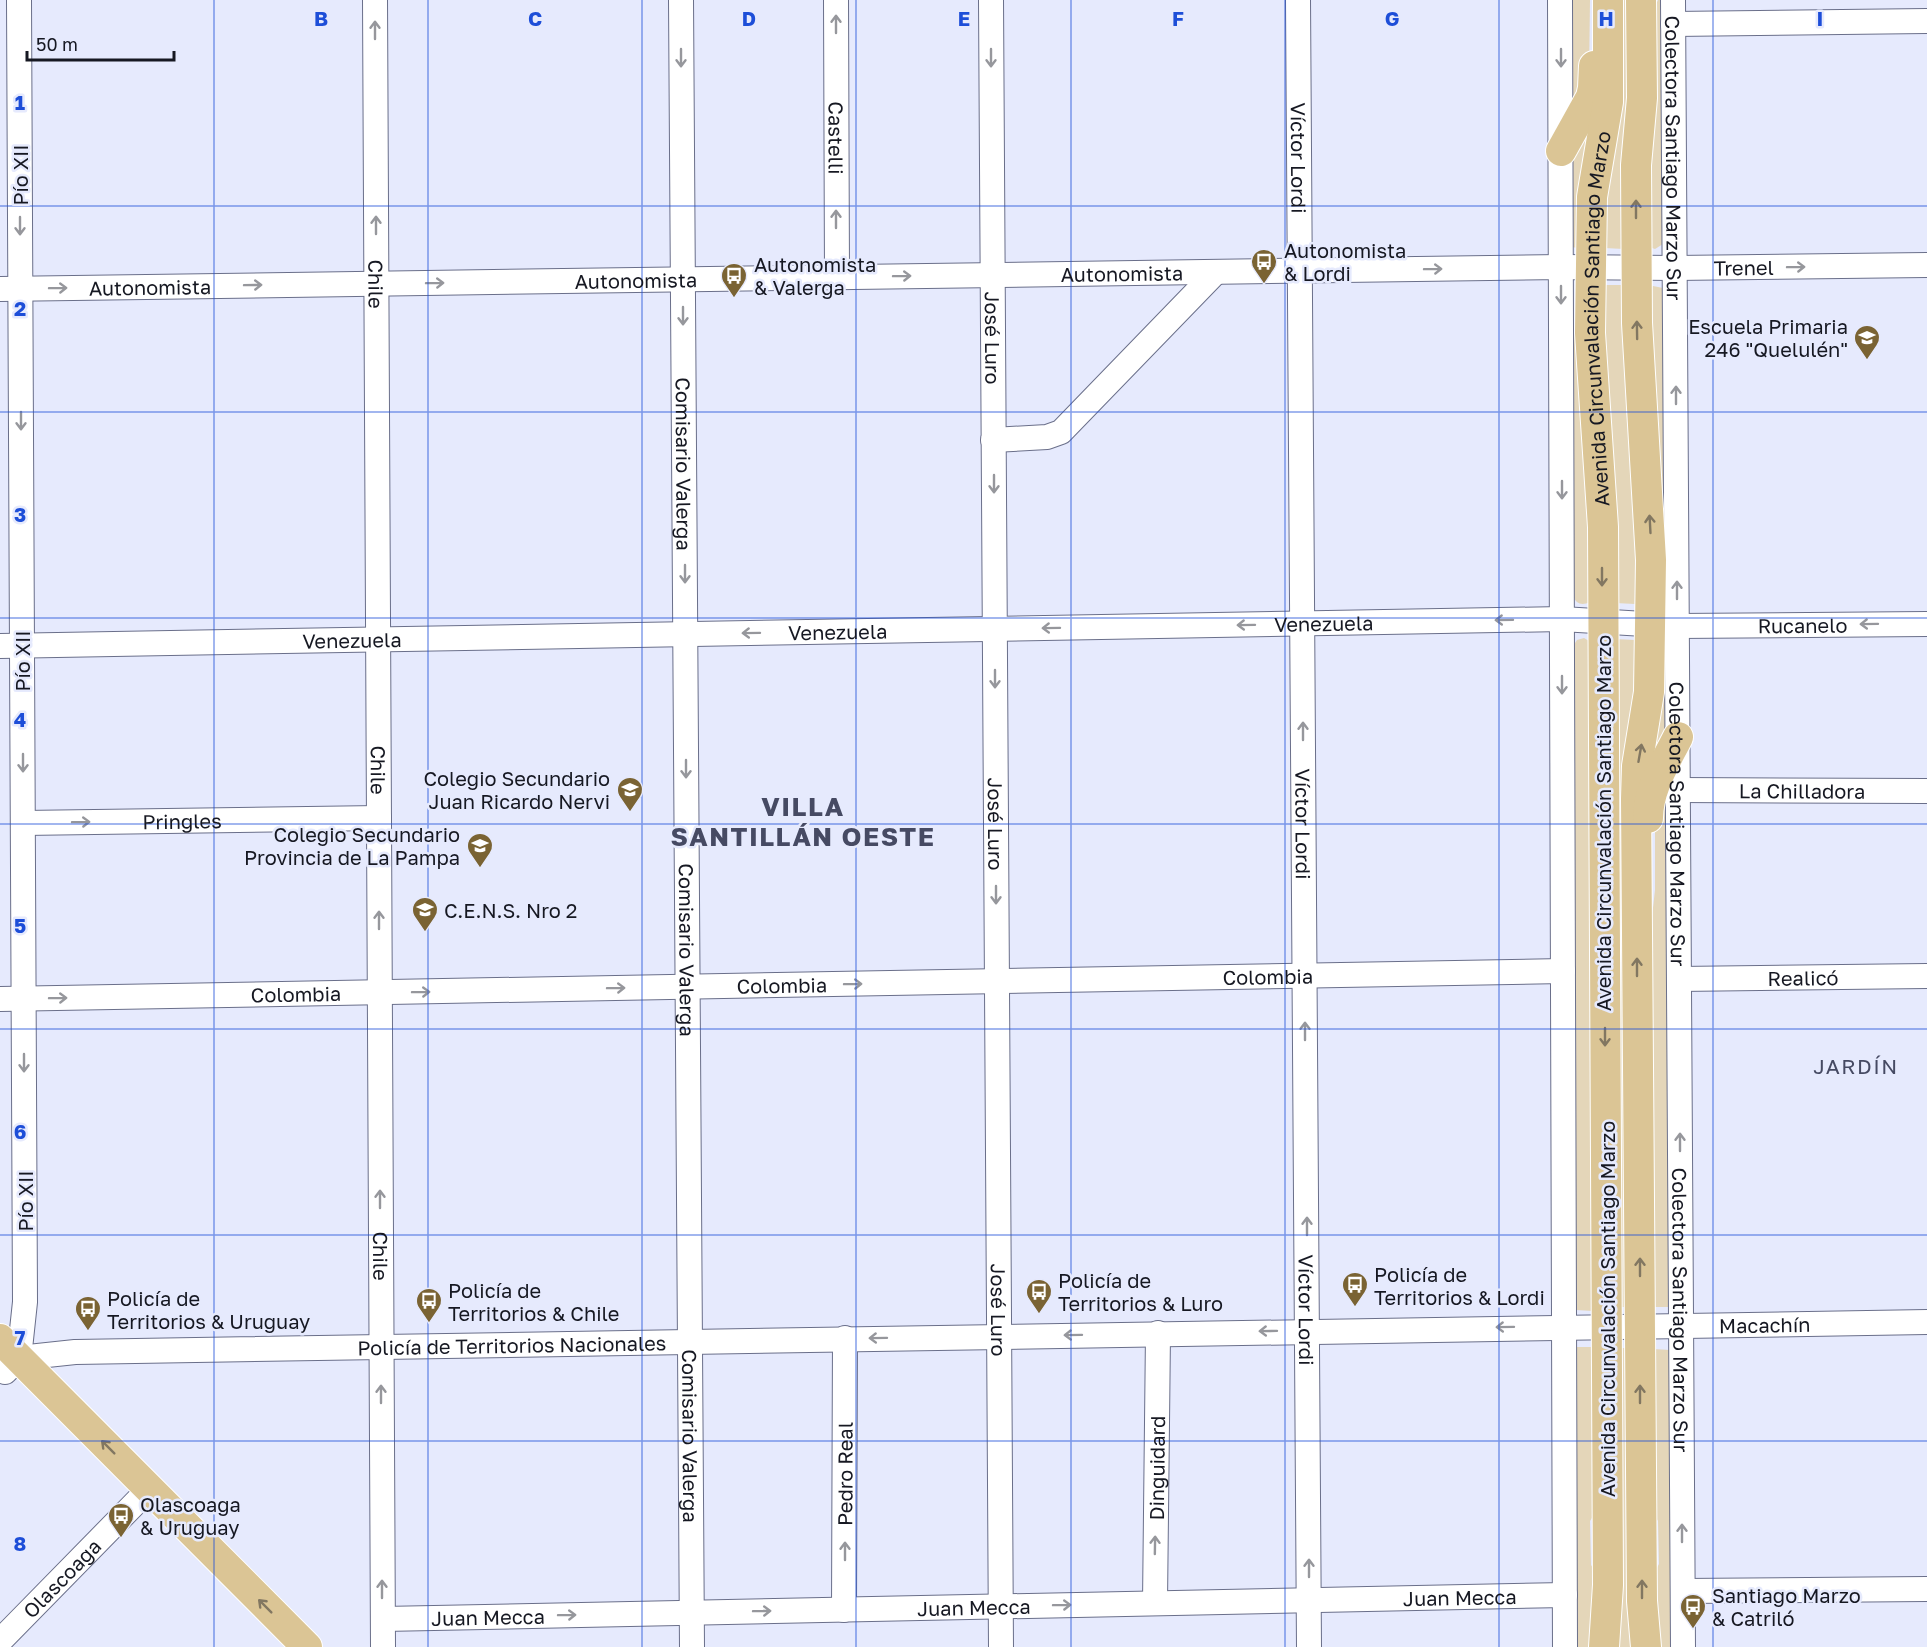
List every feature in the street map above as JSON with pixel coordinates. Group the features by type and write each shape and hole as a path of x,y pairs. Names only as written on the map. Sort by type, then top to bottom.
{"main road":[{"path":"1561,151 1589,102 1593,88 1595,0"},
{"name":"Avenida Circunvalación Santiago Marzo","path":"1604,1647 1608,1586 1602,495 1591,360 1591,267 1593,182 1608,102 1608,0"},
{"name":"Avenida Circunvalación Santiago Marzo","path":"1641,0 1642,98 1636,165 1638,370 1651,536 1663,625 1637,766 1636,788 1642,1601 1646,1647"},
{"path":"1637,937 1646,898 1649,803 1678,737"},
{"path":"6,1359 142,1496 279,1647"},
{"path":"142,1496 307,1647"}],"street":[{"name":"Pío XII","path":"6,1359 25,1302 12,999 23,823 11,646 10,114 19,0"},
{"name":"Chile","path":"375,0 383,1647"},
{"name":"Comisario Valerga","path":"681,0 692,1647"},
{"name":"Castelli","path":"836,0 837,277"},
{"name":"José Luro","path":"991,0 1001,1647"},
{"name":"Víctor Lordi","path":"1298,0 1309,1647"},
{"path":"1560,0 1565,1647"},
{"name":"Colectora Santiago Marzo Sur","path":"1673,0 1675,268 1663,625 1678,737 1683,1647"},
{"path":"1673,24 1927,21"},
{"name":"Trenel","path":"1561,267 1927,265"},
{"name":"Autonomista","path":"10,289 1561,267"},
{"path":"993,440 1047,437 1061,432 1216,272"},
{"name":"Venezuela","path":"11,646 1562,619 1663,625"},
{"name":"Rucanelo","path":"1663,625 1927,624"},
{"name":"La Chilladora","path":"1678,790 1927,790"},
{"name":"Pringles","path":"23,823 379,818"},
{"name":"Colombia","path":"12,999 1563,971"},
{"name":"Realicó","path":"1679,979 1927,976"},
{"name":"Macachín","path":"1564,1326 1927,1322"},
{"name":"Policía de Territorios Nacionales","path":"6,1359 75,1352 1564,1326"},
{"name":"Dinguidard","path":"1155,1604 1158,1333"},
{"name":"Pedro Real","path":"844,1610 845,1338"},
{"name":"Olascoaga","path":"0,1641 142,1496"},
{"path":"1683,1591 1927,1588"},
{"name":"Juan Mecca","path":"382,1619 1565,1595"}],"shaded area":[{"path":"1570,0 1590,0 1589,78 1573,115"},
{"path":"1618,0 1631,0 1624,249 1604,248"},
{"path":"1658,0 1663,0 1663,244 1655,249 1649,247 1653,11"},
{"path":"1596,100 1578,248 1571,247 1572,160"},
{"path":"1624,285 1641,542 1635,604 1615,603 1602,286"},
{"path":"1653,286 1663,288 1667,565 1648,290"},
{"path":"1576,331 1591,464 1590,602 1582,604 1573,596 1572,332"},
{"path":"1584,638 1589,641 1593,1311 1573,1308 1573,646 1577,640"},
{"path":"1615,639 1635,640 1626,1307 1617,1307"},
{"path":"1665,640 1670,647 1665,740 1649,755"},
{"path":"1666,780 1670,1307 1653,1307 1646,970 1655,890 1655,810"},
{"path":"1594,1347 1599,1507 1590,1521 1591,1565 1600,1579 1596,1647 1573,1647 1575,1348"},
{"path":"1620,1348 1627,1348 1637,1647 1614,1647"},
{"path":"1653,1349 1670,1350 1674,1647 1654,1647 1650,1581 1659,1564 1658,1521 1650,1508"}],"place":[{"name":"Autonomista & Lordi","path":"1264,285"},
{"name":"Autonomista & Valerga","path":"734,299"},
{"name":"Escuela Primaria 246 \"Quelulén\"","path":"1867,361"},
{"name":"Colegio Secundario Juan Ricardo Nervi","path":"630,813"},
{"name":"Colegio Secundario Provincia de La Pampa","path":"480,869"},
{"name":"C.E.N.S. Nro 2","path":"425,933"},
{"name":"Policía de Territorios & Lordi","path":"1355,1308"},
{"name":"Policía de Territorios & Luro","path":"1039,1315"},
{"name":"Policía de Territorios & Chile","path":"429,1324"},
{"name":"Policía de Territorios & Uruguay","path":"88,1332"},
{"name":"Olascoaga & Uruguay","path":"121,1539"},
{"name":"Santiago Marzo & Catriló","path":"1693,1630"}],"district":[{"name":"VILLA SANTILLÁN OESTE","path":"803,821"},
{"name":"JARDÍN","path":"1856,1066"}]}
